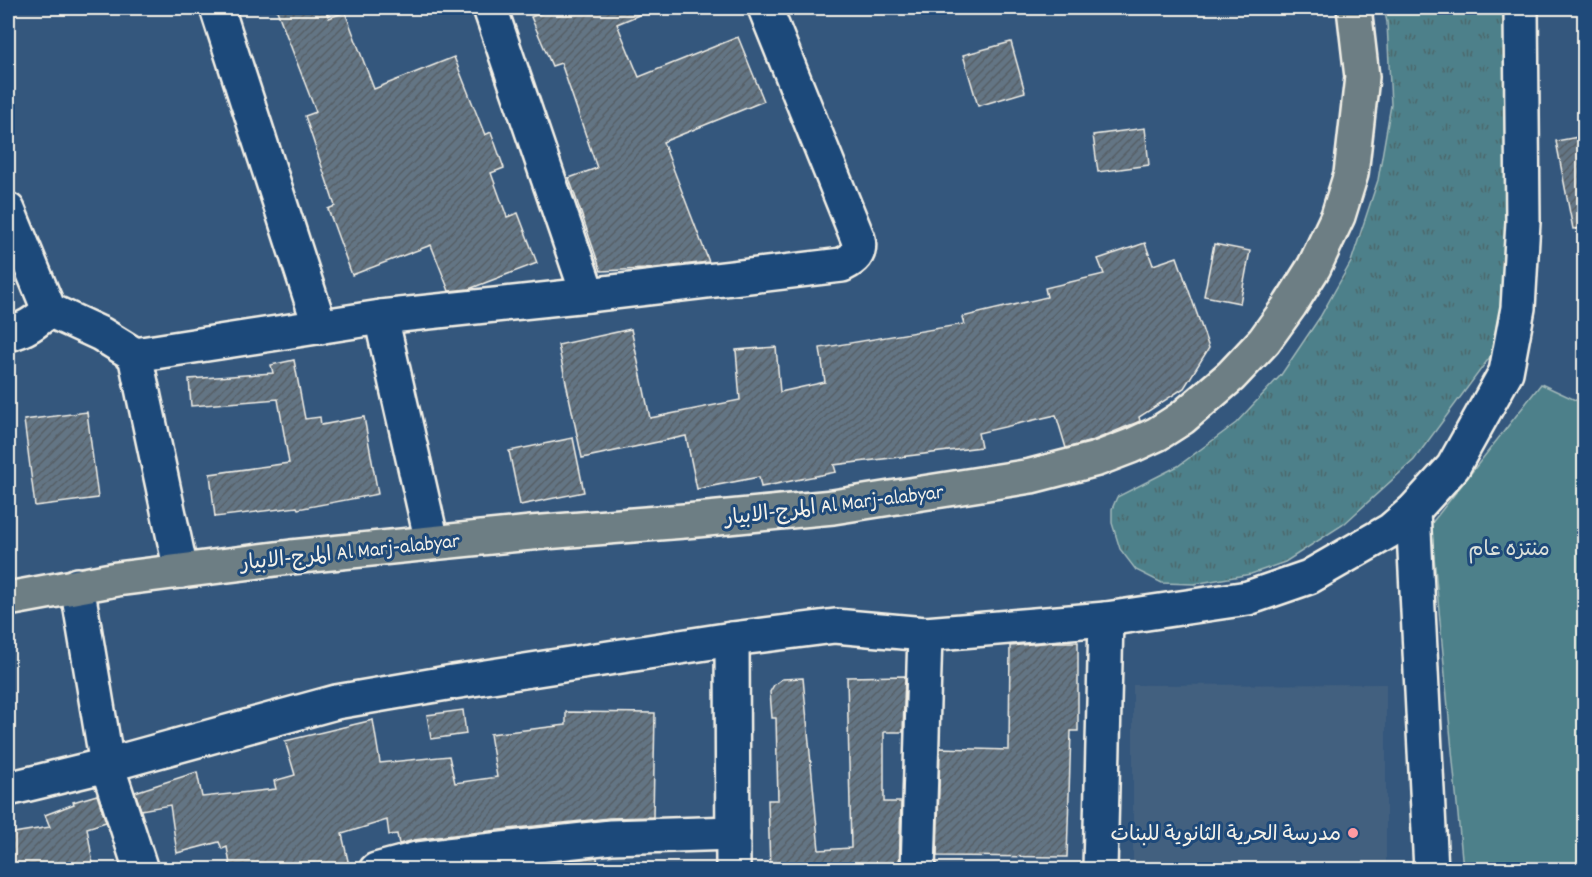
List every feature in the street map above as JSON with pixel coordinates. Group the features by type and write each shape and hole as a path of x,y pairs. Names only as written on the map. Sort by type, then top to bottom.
{"main road":[{"name":"المرج-الابيار Al Marj-alabyar","path":"8,599 77,585 291,557 531,532 833,507 1031,476 1097,459 1157,434 1200,404 1264,341 1314,267 1338,216 1351,174 1362,77 1354,8"}],"street":[{"path":"217,8 320,327"},
{"path":"490,8 588,295"},
{"path":"8,210 49,310 101,334 135,355 381,316 588,295 842,265 852,260 857,253 860,248 858,239 765,8"},
{"path":"8,789 107,765 336,702 453,682 732,639 835,626 925,634 1106,619 1248,598 1309,577 1391,530 1413,511 1454,467 1506,372 1518,308 1523,222 1521,8"},
{"path":"8,334 20,331 34,323 49,310"},
{"path":"381,316 432,542"},
{"path":"135,355 181,571"},
{"path":"1413,511 1431,870"},
{"path":"77,585 107,765 141,870"},
{"path":"1100,870 1106,619"},
{"path":"918,870 925,634"},
{"path":"732,639 733,870"},
{"path":"376,870 417,859 611,837 733,833"}],"shaded area":[{"path":"1386,684 1386,869 1133,869 1133,685"}],"green space":[{"path":"1384,8 1505,8 1506,281 1490,357 1414,460 1344,524 1285,562 1251,574 1194,584 1162,583 1136,570 1120,549 1112,523 1112,509 1117,497 1178,466 1236,423 1281,375 1320,317 1351,262 1378,180 1391,105 1387,22"},
{"name":"منتزه عام","path":"1541,384 1584,404 1584,869 1463,869 1431,524"}],"building":[{"path":"276,8 325,8 329,18 345,12 374,89 454,57 485,135 491,132 504,168 491,173 507,217 518,213 537,263 469,289 449,291 431,245 352,275 328,209 335,206 305,116 316,112"},
{"path":"554,8 656,8 617,24 639,77 738,37 764,101 663,142 709,262 601,271 569,178 597,168 561,63 552,66 531,17"},
{"path":"1011,42 1025,92 978,106 963,55"},
{"path":"1145,128 1149,165 1098,172 1093,135"},
{"path":"1584,136 1584,228 1573,229 1556,141"},
{"path":"1145,243 1153,265 1177,257 1209,348 1184,388 1139,417 1140,421 1092,441 1066,448 1056,415 978,433 981,447 834,465 836,472 761,487 759,477 697,489 686,436 582,458 558,345 631,329 650,418 740,400 736,350 776,347 780,392 825,382 820,348 964,324 962,317 1047,297 1045,288 1104,274 1098,259"},
{"path":"1214,244 1250,251 1240,303 1204,296"},
{"path":"294,360 305,419 320,417 321,425 364,417 378,494 298,509 297,507 215,517 210,474 289,463 278,399 191,406 189,379 273,373 271,365"},
{"path":"87,412 98,498 35,506 24,420"},
{"path":"573,438 584,492 520,505 509,451"},
{"path":"1078,642 1078,731 1071,731 1067,857 937,856 940,748 1009,750 1010,646"},
{"path":"905,676 903,732 884,732 884,802 901,802 899,870 770,870 768,800 778,800 776,718 772,718 770,692 774,685 782,679 803,678 819,850 851,848 847,677"},
{"path":"463,710 466,734 431,739 427,715"},
{"path":"566,712 655,713 653,817 609,818 445,836 399,844 397,834 389,835 387,820 342,834 350,870 231,870 227,847 222,849 219,842 177,853 170,805 141,810 135,792 197,772 202,797 276,789 274,781 295,775 285,741 373,720 380,763 449,756 455,783 497,777 490,734 566,725"},
{"path":"97,795 106,822 87,828 94,870 8,870 8,834 50,827 45,815 74,804 73,802"},
{"path":"597,857 598,870 487,870"}],"place":[{"name":"مدرسة الحرية الثانوية للبنات","path":"1353,833"}]}
